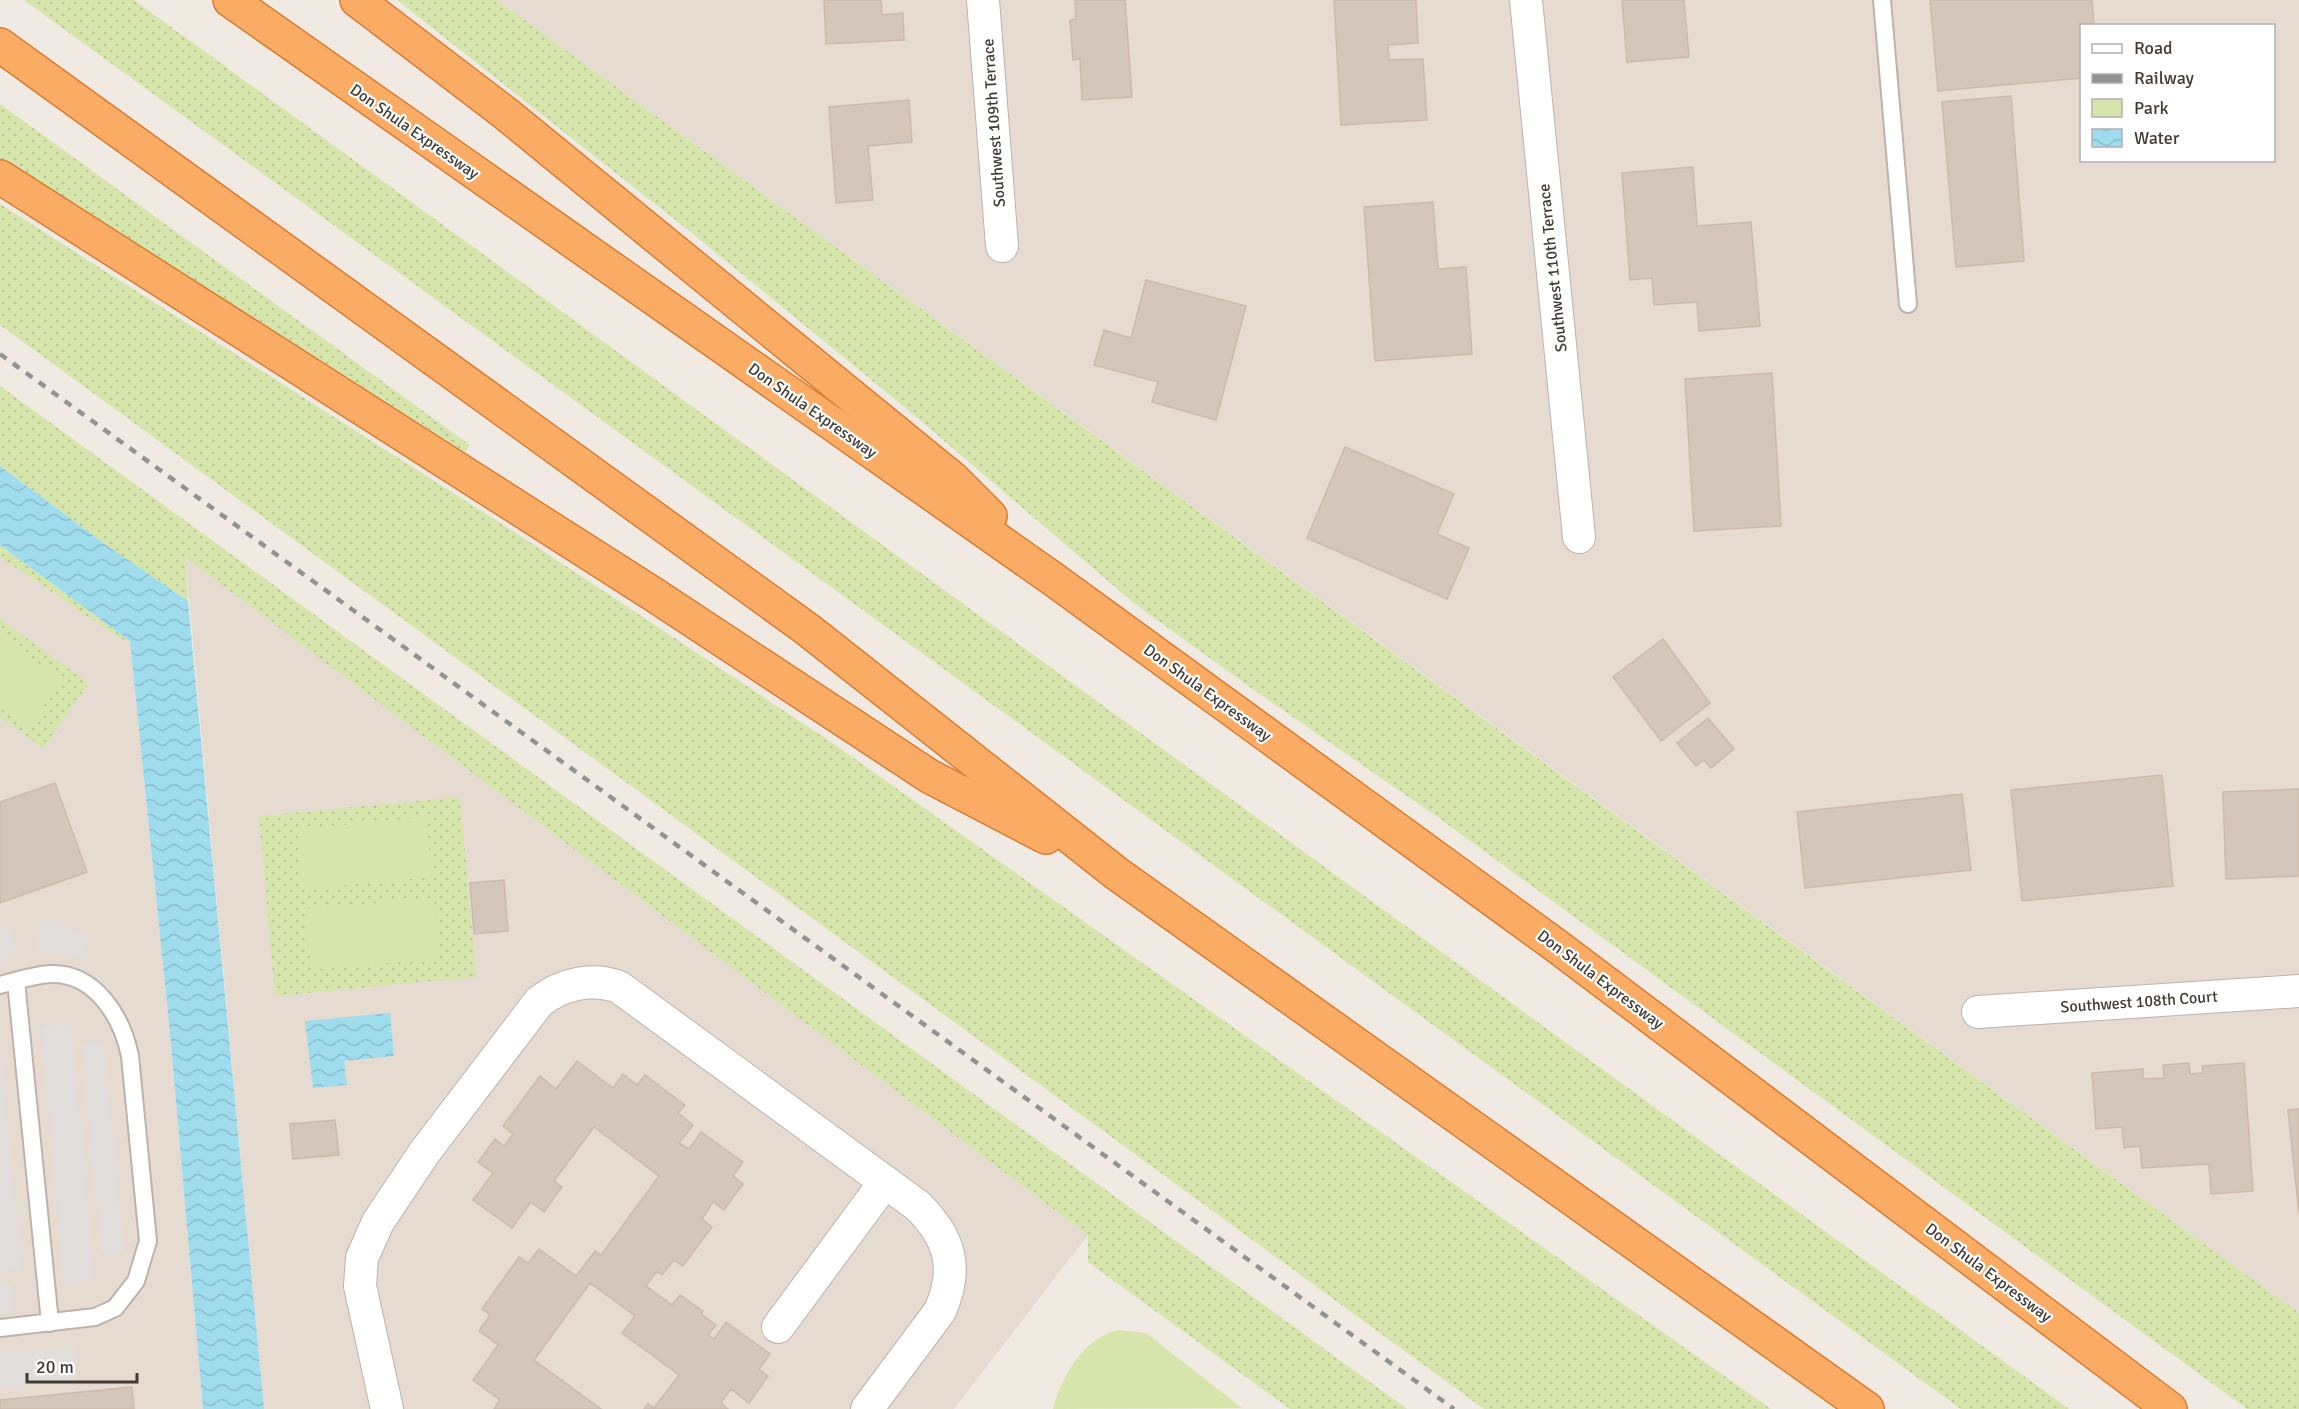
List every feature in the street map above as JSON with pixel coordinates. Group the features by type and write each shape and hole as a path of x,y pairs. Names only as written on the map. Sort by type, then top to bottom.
{"highway":[{"name":"Don Shula Expressway","path":"230,0 1053,579 1558,947 2170,1409"},
{"path":"357,0 505,113 953,479 1053,579"},
{"path":"0,45 807,629 1116,873 1866,1409"},
{"path":"0,177 653,594 929,776 1116,873"}],"street":[{"name":"Southwest 109th Terrace","path":"983,0 1002,246"},
{"name":"Southwest 110th Terrace","path":"1526,0 1579,537"},
{"path":"387,1409 361,1295 360,1267 365,1248 378,1222 424,1153 539,1002 555,992 597,982 619,987 918,1206 936,1225 949,1254 950,1286 940,1311 867,1409"},
{"name":"Southwest 108th Court","path":"1978,1012 2299,991"},
{"path":"778,1327 885,1182"}],"lane":[{"path":"1882,0 1908,304"},
{"path":"0,1328 50,1323 95,1317 115,1308 130,1292 142,1268 148,1241 131,1065 123,1032 109,1005 99,993 62,974 38,975 8,983 50,1323"}],"shaded area":[{"path":"497,0 2299,0 2299,1313 1595,799"},
{"path":"185,556 1088,1235 954,1409 264,1409"},
{"path":"0,557 121,639 130,641 170,1033 203,1409 0,1409"},
{"path":"41,923 90,933 84,960 36,951"},
{"path":"8,926 19,953 0,961 0,929"},
{"path":"71,1023 95,1280 64,1282 41,1026"},
{"path":"104,1041 124,1252 101,1254 81,1043"},
{"path":"0,1050 22,1270 0,1272"},
{"path":"13,1285 15,1312 0,1314 0,1286"},
{"path":"74,1346 76,1381 0,1387 0,1352"}],"green space":[{"path":"24,0 134,0 2069,1409 1961,1409"},
{"path":"397,0 497,0 2299,1313 2299,1409 2247,1409 1439,818 1251,688 1135,604 908,410 703,242"},
{"path":"0,104 470,445 465,452 139,245 137,248 0,162"},
{"path":"0,204 522,537 834,744 1771,1409 1484,1409 0,325"},
{"path":"0,386 1407,1409 1290,1409 1088,1262 1088,1235 185,557 188,601 106,545 0,466"},
{"path":"0,545 130,641 121,639 0,557"},
{"path":"0,619 89,683 43,748 0,717"},
{"path":"0,635 62,680 28,728 0,708"},
{"path":"460,797 476,977 275,996 259,816"},
{"path":"426,817 432,877 302,889 297,829"},
{"path":"434,898 440,958 311,970 305,909"},
{"path":"1118,1330 1146,1333 1242,1408 1053,1409 1068,1372 1084,1350 1105,1335"}],"water":[{"path":"0,466 106,545 188,601 264,1409 203,1409 170,1033 130,641 0,545"},
{"path":"390,1013 394,1056 344,1061 347,1085 313,1088 305,1021"}],"building":[{"path":"824,0 881,0 882,15 903,13 904,40 826,44"},
{"path":"1075,0 1125,0 1132,97 1082,100 1080,59 1073,60 1070,20 1076,19"},
{"path":"1334,0 1416,0 1418,43 1388,45 1389,60 1423,59 1427,120 1341,125"},
{"path":"1622,0 1684,0 1689,57 1627,62"},
{"path":"1930,0 2092,0 2094,24 2080,24 2080,78 1938,91"},
{"path":"2011,96 2024,261 1956,267 1942,102"},
{"path":"909,100 912,142 868,146 873,200 836,203 829,107"},
{"path":"1693,167 1697,226 1751,222 1760,326 1699,331 1697,302 1654,305 1652,278 1630,280 1622,173"},
{"path":"1433,202 1438,269 1466,267 1472,354 1375,361 1364,207"},
{"path":"1146,280 1246,306 1216,420 1152,402 1158,382 1094,365 1104,330 1131,338"},
{"path":"1772,373 1781,526 1694,531 1685,379"},
{"path":"1345,447 1454,494 1437,534 1469,548 1447,599 1307,538"},
{"path":"1663,639 1710,703 1661,741 1613,677"},
{"path":"1708,718 1734,749 1711,768 1704,760 1696,766 1677,743"},
{"path":"2162,775 2173,886 2022,901 2011,790"},
{"path":"55,783 87,872 0,903 0,802"},
{"path":"2299,789 2299,876 2226,879 2223,792"},
{"path":"1962,794 1971,870 1805,888 1797,812"},
{"path":"504,880 508,931 474,934 470,883"},
{"path":"577,1061 613,1088 623,1074 637,1085 645,1075 685,1105 678,1113 693,1125 679,1143 689,1149 701,1132 743,1162 733,1176 743,1184 724,1210 713,1202 702,1219 712,1227 683,1266 674,1260 662,1275 657,1271 646,1286 672,1305 680,1295 703,1311 701,1314 716,1325 708,1335 714,1339 726,1322 770,1354 759,1369 768,1376 749,1403 731,1389 721,1403 728,1409 644,1409 648,1404 654,1408 679,1375 622,1333 635,1316 590,1283 534,1360 601,1409 494,1409 500,1400 473,1380 498,1345 479,1331 490,1315 482,1309 519,1257 528,1263 539,1249 576,1276 595,1251 601,1255 659,1176 594,1127 554,1181 562,1187 544,1212 531,1202 512,1228 473,1200 493,1173 478,1162 495,1139 504,1146 513,1134 503,1126 540,1076 556,1089"},
{"path":"2189,1063 2190,1074 2203,1073 2202,1066 2244,1063 2253,1191 2211,1194 2209,1164 2142,1168 2140,1146 2124,1148 2122,1127 2096,1129 2092,1073 2143,1069 2143,1079 2164,1078 2163,1065"},
{"path":"2299,1109 2299,1214 2288,1110"},
{"path":"335,1120 339,1155 293,1159 290,1124"},
{"path":"132,1387 134,1409 0,1409 0,1400"}],"railway":[{"path":"0,354 1454,1409"}]}
